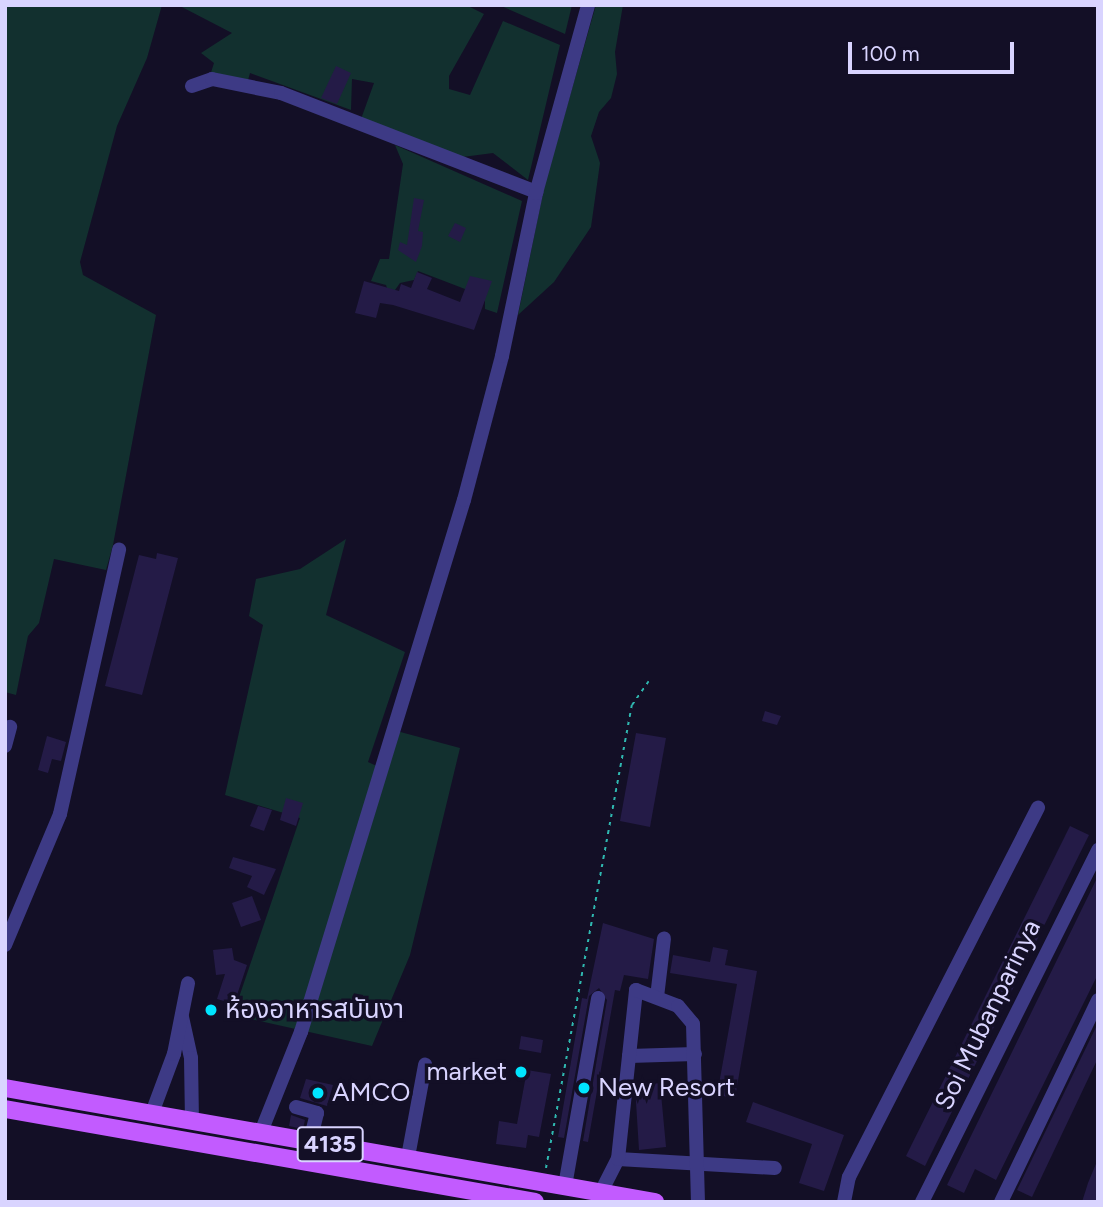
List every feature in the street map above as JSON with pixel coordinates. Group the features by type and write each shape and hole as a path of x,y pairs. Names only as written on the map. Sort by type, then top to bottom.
{"main road":[{"name":"4135","path":"5,1088 655,1202"},
{"name":"4135","path":"5,1109 477,1197 535,1202"}],"street":[{"path":"261,1132 301,1032 464,500 502,356 536,192 588,5"},
{"path":"192,86 212,79 281,93 536,192"},
{"path":"5,945 60,814 119,550"},
{"path":"5,746 10,727"},
{"path":"844,1202 849,1177 1038,807"},
{"name":"Soi Mubanparinya","path":"922,1202 1098,850"},
{"path":"657,997 664,938"},
{"path":"152,1113 174,1054 188,983"},
{"path":"601,1192 618,1159 636,990 657,997 687,1013 695,1054 698,1202"},
{"path":"565,1186 598,998"},
{"path":"1000,1202 1098,1000"},
{"path":"181,1016 191,1058 192,1120"},
{"path":"629,1056 695,1054"},
{"path":"408,1157 425,1065"},
{"path":"296,1107 317,1113 310,1141"},
{"path":"618,1159 775,1168"}],"path":[{"path":"544,1183 632,705 649,681"}],"green space":[{"path":"5,5 162,5 147,58 117,126 80,262 83,275 156,315 113,545 106,570 54,559 39,623 28,636 16,695 5,692"},
{"path":"178,5 466,5 484,14 449,76 449,89 470,95 503,21 560,45 528,180 493,153 455,158 361,119 374,83 352,79 351,110 250,73 245,91 208,82 214,63 201,53 232,33"},
{"path":"499,5 572,5 565,34"},
{"path":"596,5 623,5 615,52 617,74 611,98 599,112 591,136 600,163 591,227 554,282 518,315 545,183"},
{"path":"395,145 522,201 497,313 485,309 485,301 465,289 418,271 414,280 400,283 390,297 386,285 371,281 380,259 389,259 403,164"},
{"path":"346,539 326,615 405,652 368,762 381,768 393,730 460,748 410,955 372,1046 233,1015 300,818 225,795 263,625 249,616 256,579 300,569"}],"building":[{"path":"336,66 351,73 337,104 321,98"},
{"path":"414,198 424,200 418,231 423,232 422,246 416,262 398,250 400,242 407,245"},
{"path":"455,223 466,228 460,242 448,236"},
{"path":"417,272 432,278 427,289 460,302 470,276 492,281 474,330 380,303 376,318 355,313 364,281 399,291 401,284 411,288"},
{"path":"157,553 178,558 142,695 105,686 139,555 156,559"},
{"path":"765,711 781,716 777,725 762,721"},
{"path":"636,733 666,738 650,827 620,821"},
{"path":"47,736 66,742 61,761 52,759 48,773 38,770"},
{"path":"286,798 303,803 296,826 280,820"},
{"path":"258,806 272,810 264,831 250,826"},
{"path":"1070,826 1089,835 925,1166 906,1156"},
{"path":"233,857 276,869 264,895 247,887 252,876 229,868"},
{"path":"1098,876 1098,974 996,1180 975,1169 964,1193 947,1185"},
{"path":"252,896 261,920 241,927 232,903"},
{"path":"603,923 654,939 648,979 624,975 620,991 615,990 588,1142 583,1141 607,1000 599,988 589,996 564,1138 558,1137 582,998 587,999"},
{"path":"713,947 728,950 725,965 757,971 735,1098 717,1095 737,984 670,973 673,955 710,962"},
{"path":"232,948 234,960 247,965 234,1004 217,999 225,974 216,975 213,950"},
{"path":"1098,1023 1098,1058 1032,1197 1017,1190"},
{"path":"521,1036 543,1040 541,1053 519,1049"},
{"path":"527,1070 551,1074 539,1137 528,1135 526,1148 496,1144 499,1121 517,1124"},
{"path":"306,1079 333,1085 327,1106 300,1098"},
{"path":"660,1083 666,1147 639,1150 635,1086"},
{"path":"753,1102 844,1135 824,1191 799,1183 812,1144 746,1122"},
{"path":"291,1115 305,1120 303,1129 289,1126"},
{"path":"1098,1159 1098,1202 1082,1202 1088,1183"}],"place":[{"name":"ห้องอาหารสบันงา","path":"211,1010"},
{"name":"market","path":"521,1072"},
{"name":"New Resort","path":"584,1088"},
{"name":"AMCO","path":"318,1093"}]}
